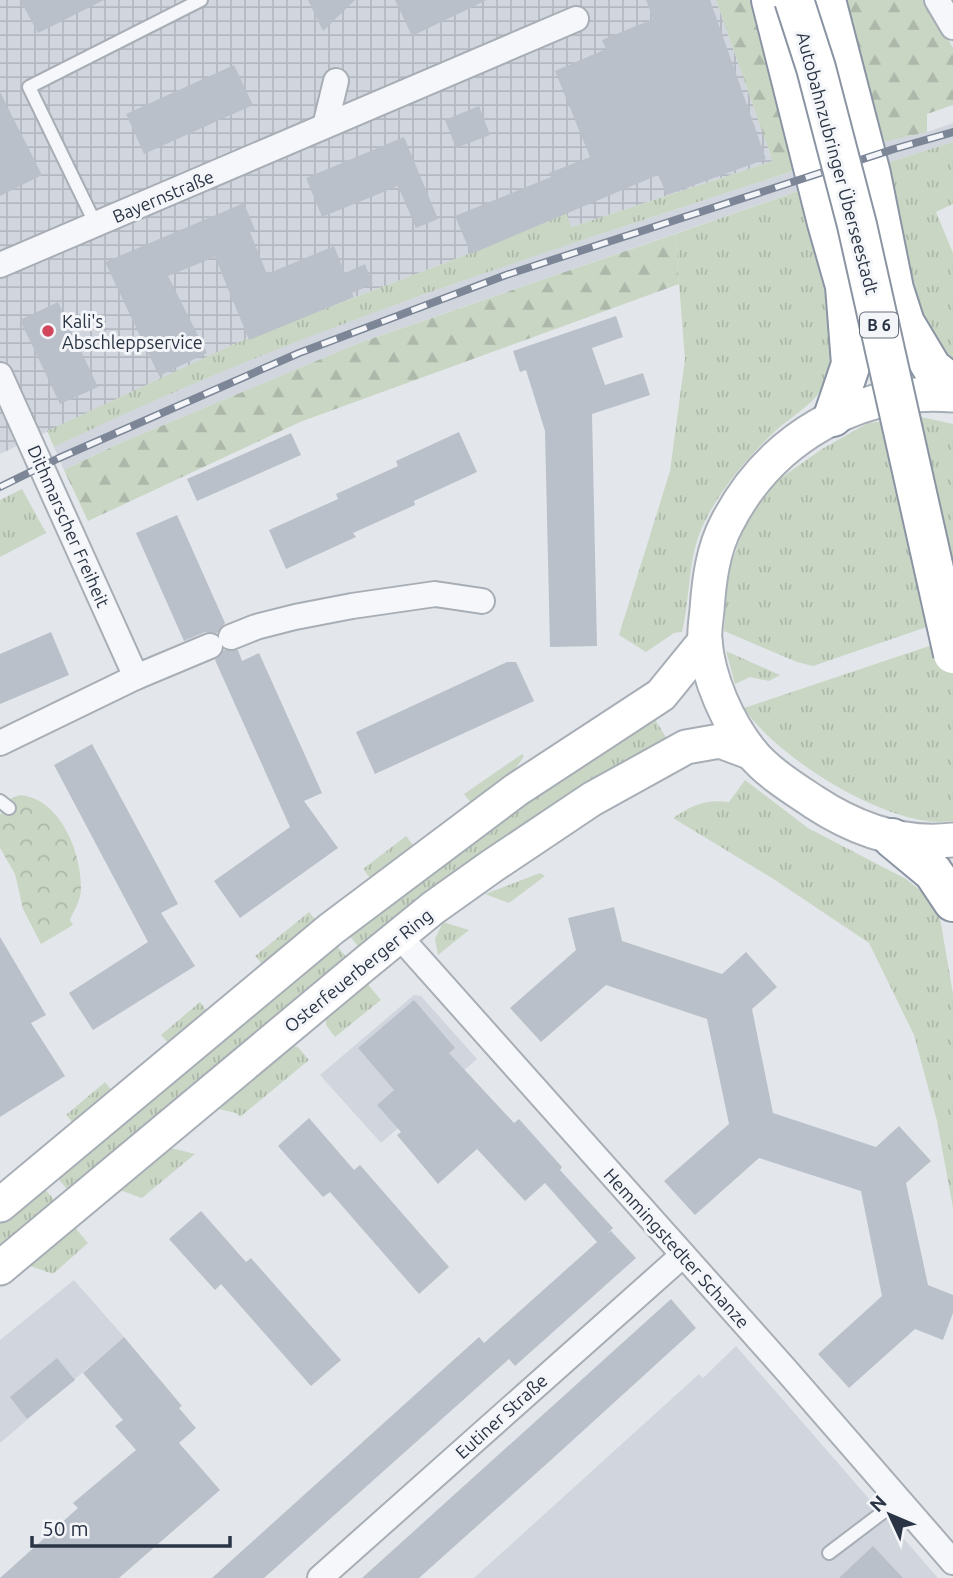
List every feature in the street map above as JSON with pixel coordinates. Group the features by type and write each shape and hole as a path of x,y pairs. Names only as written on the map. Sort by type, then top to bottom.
{"highway":[{"name":"B 6","path":"771,0 845,286 851,364 833,418"},
{"name":"Autobahnzubringer Überseestadt","path":"794,0 816,68 857,225 953,654"},
{"name":"B 6","path":"826,0 871,174 901,312 932,368 953,384"},
{"path":"892,838 933,872 953,902"}],"main road":[{"path":"953,395 934,393 895,398 853,409 789,444 753,481 726,524 709,575 705,641 722,706 752,753 790,786 823,808 892,838 915,842 953,840"},
{"path":"0,1205 331,929 516,790 661,695 705,641"},
{"name":"Osterfeuerberger Ring","path":"0,1268 399,936 503,859 592,799 686,747 720,741 752,753"}],"street":[{"path":"937,0 953,27"},
{"name":"Bayernstraße","path":"0,265 576,19"},
{"path":"326,126 336,81"},
{"name":"Dithmarscher Freiheit","path":"0,375 136,677"},
{"path":"0,743 136,677 257,627 352,606 435,594 482,601"},
{"name":"Hemmingstedter Schanze","path":"399,936 953,1562"},
{"name":"Eutiner Straße","path":"320,1578 683,1255"}],"lane":[{"path":"96,225 29,87 201,0"},
{"path":"829,1553 899,1500"}],"shaded area":[{"path":"0,0 716,0 773,161 571,227 565,211 471,253 243,340 0,454"},
{"path":"953,123 953,142 804,189 359,343 118,444 64,470 54,447 130,410 300,339 509,264 891,139 927,132"},
{"path":"414,995 421,996 477,1059 381,1143 320,1075"},
{"path":"74,1280 124,1337 0,1443 0,1340"},
{"path":"736,1346 938,1578 474,1578 699,1374 703,1378"}],"green space":[{"path":"716,0 752,0 807,166 778,176"},
{"path":"840,0 926,0 953,48 953,105 927,114 927,132 878,143"},
{"path":"953,142 953,204 936,212 953,253 953,363 934,347 916,312 883,164"},
{"path":"773,161 778,176 502,267 320,333 142,406 54,447 47,431 243,340 471,253 565,210 571,227"},
{"path":"804,189 828,298 830,357 825,381 813,400 752,454 718,499 704,523 695,550 682,632 674,633 646,652 619,635 670,471 685,359 675,234"},
{"path":"675,234 679,284 300,422 88,521 64,470 118,444 359,343"},
{"path":"921,417 953,424 953,618 813,666 797,662 724,631 727,577 745,524 778,480 822,449 868,423"},
{"path":"22,489 46,533 0,557 0,500"},
{"path":"953,638 953,821 928,821 900,815 838,787 781,748 744,708"},
{"path":"726,651 780,675 769,681 750,677 735,684"},
{"path":"651,713 667,739 365,955 344,929"},
{"path":"522,754 524,756 519,764 507,777 471,803 464,794"},
{"path":"745,780 808,828 906,879 926,895 940,918 953,994 953,1208 937,1121 914,1035 869,943 775,880 673,818 699,804 729,802"},
{"path":"20,795 34,798 47,806 57,817 73,844 78,860 81,889 70,920 73,925 41,944 23,909 15,874 0,848 0,815 10,799"},
{"path":"406,836 414,846 371,879 363,869"},
{"path":"540,873 545,876 509,903 485,894"},
{"path":"309,912 317,922 263,965 255,956"},
{"path":"443,922 469,930 438,955 435,939"},
{"path":"331,939 352,964 73,1197 52,1171"},
{"path":"365,981 381,1000 335,1037 326,1025 326,1013"},
{"path":"200,1002 207,1011 169,1044 161,1035"},
{"path":"286,1046 298,1047 309,1060 240,1117 236,1113 214,1108"},
{"path":"105,1082 112,1091 74,1124 66,1115"},
{"path":"167,1147 195,1154 142,1198 117,1189"},
{"path":"39,1182 61,1208 0,1258 0,1214"},
{"path":"73,1225 88,1243 53,1274 27,1265"}],"building":[{"path":"20,0 104,0 38,33"},
{"path":"308,0 355,0 323,31"},
{"path":"395,0 487,0 412,36"},
{"path":"646,0 710,0 766,159 667,195 658,175 471,254 455,216 551,177 549,173 590,157 555,71 606,49 602,40 653,19"},
{"path":"234,65 253,105 144,154 126,114"},
{"path":"0,92 42,175 0,196"},
{"path":"479,106 490,135 456,148 445,120"},
{"path":"404,137 438,219 416,228 398,186 322,217 306,178"},
{"path":"244,203 255,230 250,232 267,274 334,246 345,273 365,264 373,284 352,293 354,297 249,340 215,257 168,276 207,353 159,376 105,262"},
{"path":"58,302 98,387 60,404 20,320"},
{"path":"616,316 623,337 592,348 605,385 643,373 650,395 592,414 597,646 550,647 545,431 526,370 520,372 513,351"},
{"path":"459,432 477,472 414,501 415,505 353,533 356,537 286,569 269,530 338,499 336,494 398,466 396,461"},
{"path":"291,433 301,455 197,501 187,479"},
{"path":"177,515 225,623 217,633 205,632 184,641 136,533"},
{"path":"51,632 69,675 0,704 0,654"},
{"path":"224,650 238,650 242,661 259,653 322,793 304,801 338,848 240,918 214,881 290,827 215,660"},
{"path":"507,662 516,662 534,701 375,774 356,732"},
{"path":"92,744 178,904 161,913 195,966 93,1030 69,993 148,942 54,765"},
{"path":"614,907 622,941 722,974 746,952 777,987 752,1009 773,1113 876,1147 899,1126 931,1161 906,1183 928,1285 953,1295 953,1313 943,1340 915,1329 849,1388 818,1354 882,1296 861,1191 759,1158 695,1215 664,1181 729,1124 707,1019 606,985 541,1042 510,1008 576,950 568,918"},
{"path":"0,937 46,1015 31,1023 65,1076 0,1117"},
{"path":"414,1000 455,1048 449,1053 514,1123 519,1119 562,1167 560,1170 613,1228 607,1234 611,1231 636,1258 515,1366 509,1359 264,1578 212,1578 479,1337 484,1343 597,1242 545,1183 525,1201 477,1149 438,1184 397,1135 401,1132 377,1105 394,1090 358,1048"},
{"path":"309,1118 354,1170 360,1165 449,1267 419,1294 330,1192 323,1197 278,1146"},
{"path":"201,1211 246,1262 251,1258 341,1360 311,1386 221,1284 215,1290 169,1239"},
{"path":"671,1299 696,1328 551,1460 419,1578 362,1578"},
{"path":"124,1337 182,1406 179,1408 196,1428 179,1443 220,1490 119,1578 0,1578 78,1508 73,1503 136,1450 115,1426 123,1420 83,1373"},
{"path":"57,1358 75,1380 27,1419 10,1397"},
{"path":"873,1546 903,1578 839,1578"}],"railway":[{"path":"0,487 59,458 299,353 506,275 953,132"}],"place":[{"name":"Kali's Abschleppservice","path":"48,331"}]}
